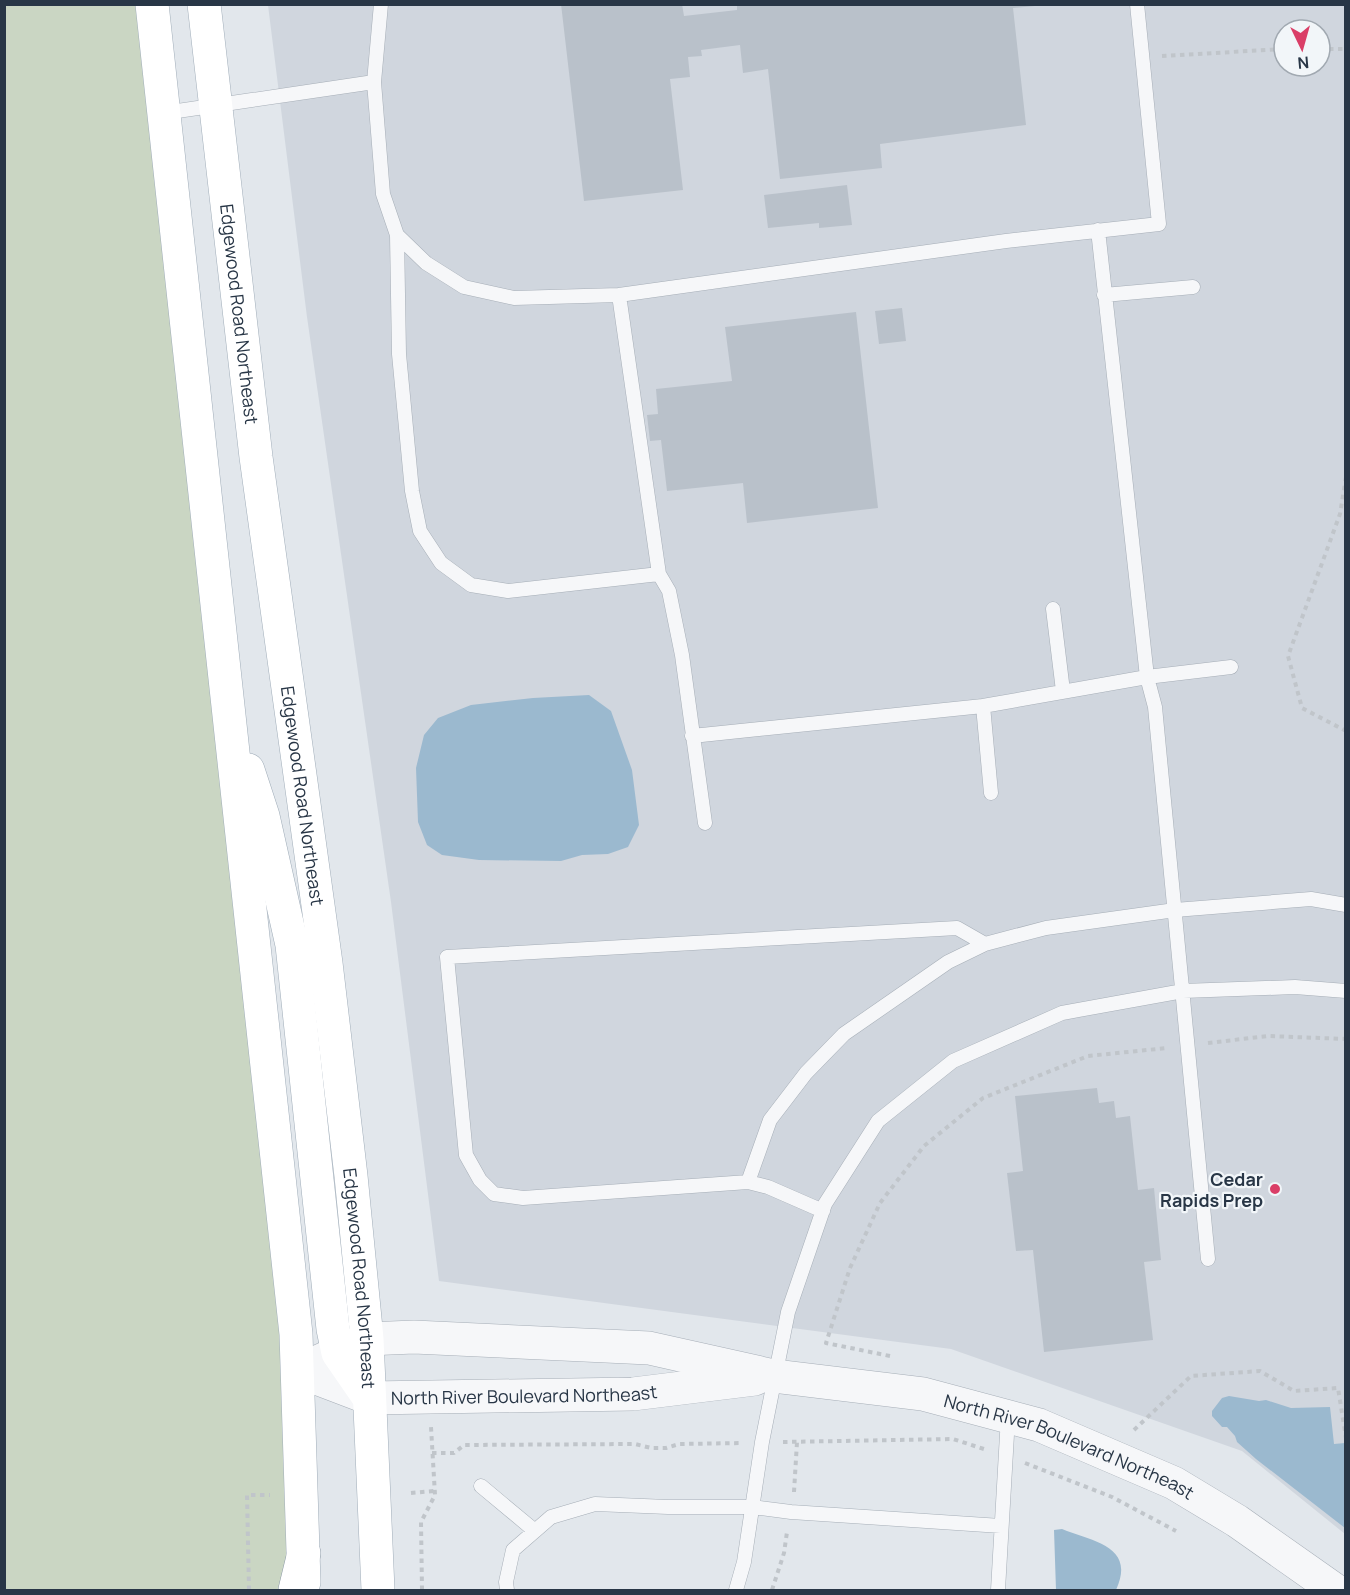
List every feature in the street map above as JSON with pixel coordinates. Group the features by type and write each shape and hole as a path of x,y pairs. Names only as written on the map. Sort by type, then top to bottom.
{"main road":[{"path":"152,4 296,1334 304,1590"},
{"name":"Edgewood Road Northeast","path":"204,4 256,457 326,963 367,1339 378,1590"},
{"path":"226,697 263,816 292,945 333,1329 338,1353 369,1398"},
{"path":"295,1590 304,1554"}],"street":[{"name":"North River Boulevard Northeast","path":"298,1371 367,1339 414,1337 649,1348 774,1376 923,1394 1039,1425 1174,1483 1237,1521 1335,1590"},
{"name":"North River Boulevard Northeast","path":"298,1371 369,1398 633,1394 774,1376"}],"lane":[{"path":"381,4 374,82 383,194 397,235 399,354 412,491 420,531 441,563 471,585 508,591 659,574"},
{"path":"397,235 426,263 464,287 514,298 619,296 1006,241 1159,224 1137,4"},
{"path":"164,113 374,82"},
{"path":"1098,230 1147,677 1155,707 1208,1258"},
{"path":"1104,295 1193,287"},
{"path":"619,296 659,574 669,591 682,655 705,823"},
{"path":"1053,609 1063,691"},
{"path":"692,736 983,706 1147,677 1231,666"},
{"path":"983,706 991,793"},
{"path":"748,1182 770,1120 806,1072 844,1034 948,962 985,944 1046,928 1175,910 1311,899 1346,905"},
{"path":"823,1211 768,1186 748,1182 523,1198 494,1194 480,1180 466,1155 447,957 957,928 985,944"},
{"path":"736,1590 744,1562 762,1442 788,1312 825,1204 878,1121 953,1061 1062,1013 1183,992 1295,987 1346,991"},
{"path":"998,1590 1008,1417"},
{"path":"482,1486 535,1531"},
{"path":"507,1590 506,1582 513,1550 551,1517 595,1504 752,1507 791,1512 1001,1526"}],"path":[{"path":"1143,58 1272,51"},
{"path":"1346,477 1340,514 1288,656 1302,708 1346,730"},
{"path":"891,1357 826,1343 850,1268 880,1203 924,1146 983,1098 1088,1056 1268,1036 1346,1039"},
{"path":"1134,1430 1191,1376 1260,1371 1294,1391 1338,1388 1346,1438"},
{"path":"422,1590 421,1522 435,1495 430,1396"},
{"path":"1123,1426 1144,1436"},
{"path":"432,1453 454,1453 464,1445 635,1444 651,1448 666,1448 679,1444 953,1439 1052,1472 1112,1497 1176,1531"},
{"path":"411,1493 434,1491"},
{"path":"249,1590 247,1495 270,1495"}],"shaded area":[{"path":"268,5 1345,5 1345,1534 1242,1451 951,1349 439,1281 391,902 307,317"}],"green space":[{"path":"5,5 152,5 260,985 295,1590 5,1590"}],"water":[{"path":"589,695 611,711 632,770 639,825 628,847 608,854 582,855 561,861 479,860 442,855 427,845 418,822 416,768 424,735 438,718 471,705"},
{"path":"1229,1396 1266,1400 1291,1408 1330,1407 1334,1444 1345,1443 1345,1528 1256,1459 1237,1442 1227,1427 1222,1427 1212,1416 1212,1411 1222,1398"},
{"path":"1062,1529 1098,1542 1116,1555 1121,1575 1116,1590 1056,1590 1054,1530"}],"building":[{"path":"561,4 682,4 684,16 737,10 737,4 1035,4 1035,6 1013,8 1026,125 880,144 882,168 780,179 768,69 743,73 740,45 701,50 702,56 688,57 690,77 670,79 683,190 584,201"},
{"path":"847,185 852,225 819,228 819,223 768,228 764,195"},
{"path":"902,308 906,341 879,344 875,311"},
{"path":"856,312 878,508 747,523 743,483 667,491 661,440 650,441 647,415 658,414 656,389 732,381 725,327"},
{"path":"1097,1088 1099,1103 1114,1101 1116,1118 1130,1116 1138,1190 1154,1188 1161,1260 1144,1262 1153,1340 1044,1352 1033,1250 1016,1251 1007,1173 1023,1171 1015,1096"}],"place":[{"name":"Cedar Rapids Prep","path":"1275,1189"}]}
